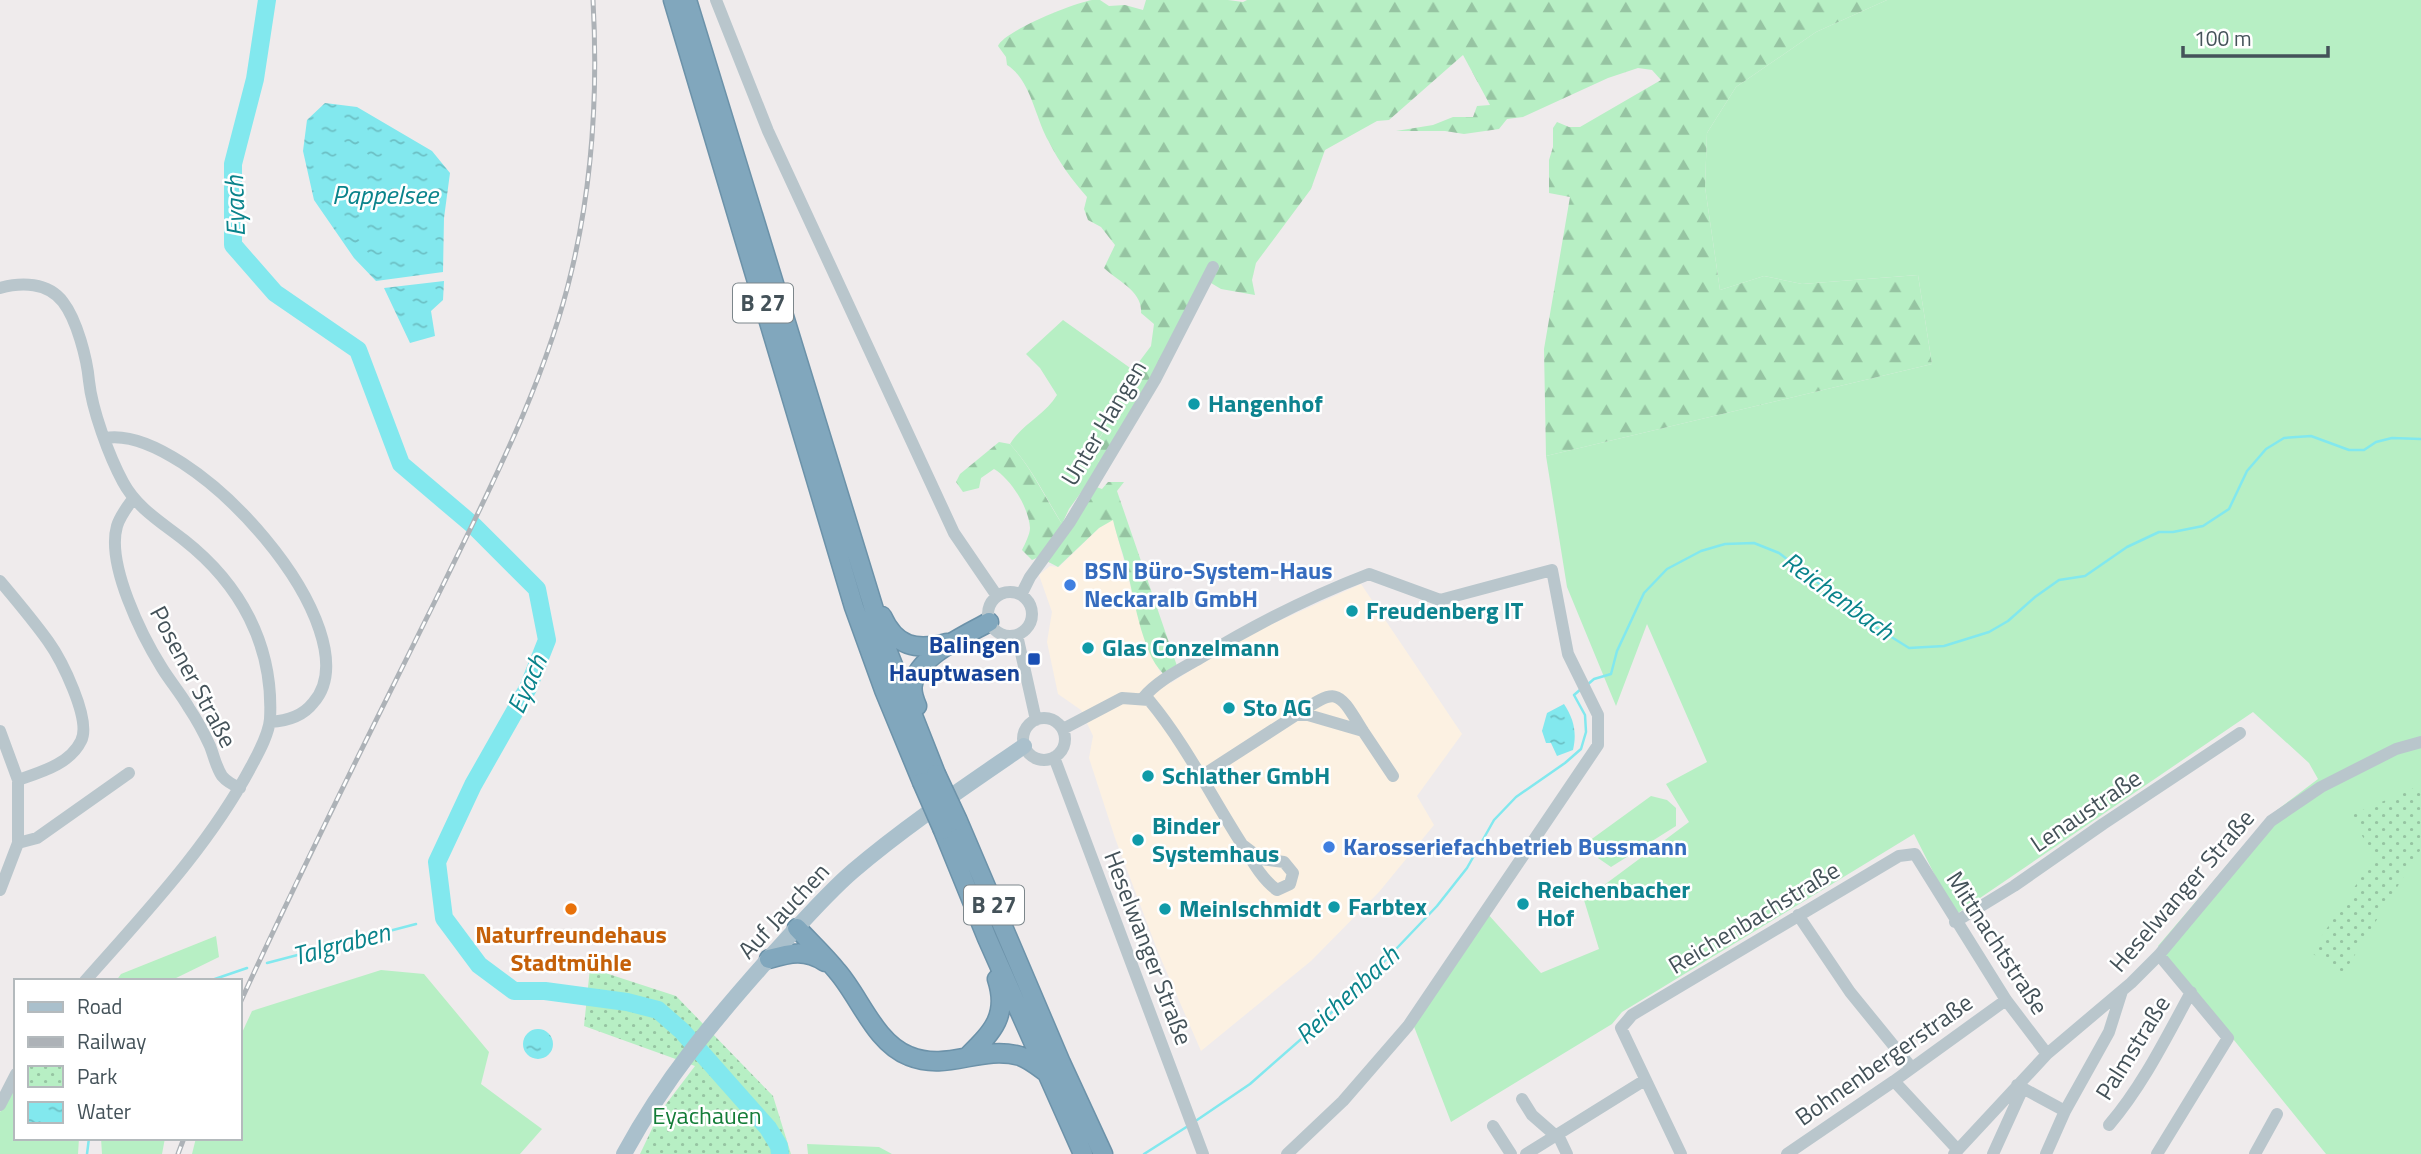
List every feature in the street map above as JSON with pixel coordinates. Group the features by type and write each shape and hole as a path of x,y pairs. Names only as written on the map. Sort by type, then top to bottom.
{"highway":[{"name":"B 27","path":"673,0 854,607 884,690 929,778 1103,1154"},
{"name":"B 27","path":"687,0 863,577 888,654 928,753 929,778"},
{"path":"863,577 888,630 903,643 927,648 957,640"},
{"path":"928,753 927,734 913,695 913,683 921,668 934,654 989,622"},
{"name":"B 27","path":"950,826 987,939 1083,1154"},
{"path":"797,928 838,971 887,1041 906,1055 928,1062 949,1062 997,1052 1023,1057 1047,1073"},
{"path":"968,1056 991,1033 1000,1014 1002,996 990,961 987,939"},
{"path":"769,959 800,952 814,955 838,971"}],"main road":[{"name":"Auf Jauchen","path":"624,1154 682,1061 709,1026 797,928 851,873 918,820 1024,746"}],"street":[{"path":"716,0 768,131 954,533 997,596"},
{"name":"Unter Hangen","path":"1021,595 1070,522 1156,380 1213,267"},
{"path":"0,288 15,284 32,285 44,288 62,301 77,330 105,438 122,480 133,499 149,515 208,561 230,586 250,615 270,684 270,722 240,788 163,895 87,979"},
{"path":"105,438 129,437 145,442 195,470 261,533 304,597 324,643 328,670 326,683 310,707 297,716 270,722"},
{"name":"Posener Straße","path":"133,499 122,513 116,527 114,543 126,591 143,633 161,667 189,707 219,770 227,781 240,788"},
{"path":"1143,698 1164,679 1239,634 1315,594 1369,574 1440,600 1552,570 1568,654 1598,715 1598,745 1408,1026 1343,1101 1287,1154"},
{"path":"0,581 49,642 83,717 83,740 67,759 47,770 18,780"},
{"path":"1009,592 1021,595 1030,605 1031,620 1023,632 1003,635 992,628 988,607 997,596 1009,592"},
{"path":"1017,635 1037,719"},
{"path":"1200,777 1322,697 1332,694 1346,704 1393,776"},
{"path":"1063,729 1122,698 1149,700 1164,718 1244,846"},
{"path":"1296,715 1308,715 1363,731"},
{"path":"1037,719 1050,719 1063,729 1063,747 1054,757 1037,759 1024,746 1025,730 1037,719"},
{"path":"0,731 18,780 18,843 0,890"},
{"name":"Lenaustraße","path":"1955,922 2014,886 2240,733"},
{"name":"Heselwanger Straße","path":"1956,1152 2047,1054 2122,991 2159,955 2271,821 2321,786 2396,749 2421,743"},
{"name":"Heselwanger Straße","path":"1054,757 1203,1154"},
{"path":"18,843 37,838 129,773"},
{"name":"Mittnachtstraße","path":"1915,854 2006,1000 2047,1054"},
{"name":"Reichenbachstraße","path":"1645,1080 1621,1028 1632,1015 1899,856 1915,854"},
{"path":"1798,915 1850,992 1911,1067"},
{"path":"2157,1154 2228,1038 2159,955"},
{"path":"2046,1154 2065,1111 2109,1032 2122,991"},
{"name":"Palmstraße","path":"2109,1125 2144,1077 2191,992"},
{"name":"Bohnenbergerstraße","path":"1787,1154 2006,1000"},
{"path":"0,1105 14,1078"},
{"path":"1526,1154 1645,1080 1681,1154"},
{"path":"1894,1081 1956,1152"},
{"path":"1993,1154 2020,1086 2065,1111"},
{"path":"1522,1099 1532,1115 1557,1135 1567,1154"},
{"path":"2255,1154 2277,1114"},
{"path":"1493,1126 1511,1154"}],"shaded area":[{"path":"1113,519 1142,631 1160,672 1171,683 1239,639 1361,584 1462,734 1417,796 1434,825 1379,892 1311,961 1201,1051 1158,952 1115,838 1089,758 1093,736 1081,710 1058,694 1047,642 1052,612 1039,575 1050,566 1059,567 1099,528"}],"green space":[{"path":"1100,0 1109,6 1125,5 1143,10 1146,0 1887,0 1816,32 1736,87 1707,133 1705,187 1720,290 1764,276 1802,284 1918,275 1932,364 1546,456 1544,349 1570,197 1549,193 1553,128 1557,122 1569,127 1580,127 1661,80 1652,70 1638,68 1608,78 1523,117 1507,119 1499,129 1464,134 1445,131 1396,131 1433,125 1453,117 1473,117 1477,106 1490,105 1463,55 1389,120 1377,121 1325,150 1311,189 1256,263 1252,280 1255,295 1221,289 1211,283 1101,466 1092,451 1110,421 1133,370 1151,346 1154,324 1141,313 1141,305 1134,293 1104,268 1115,245 1101,227 1088,220 1084,209 1087,197 1057,157 1022,80 1007,65 1006,57 998,46 1026,26 1071,6"},
{"path":"1887,0 2421,0 2421,1154 2326,1154 2158,946 2268,817 2318,779 2309,763 2253,712 1955,915 1914,834 1622,1012 1612,1024 1451,1122 1413,1024 1486,912 1541,973 1599,949 1584,900 1689,822 1666,784 1707,762 1647,624 1616,706 1567,587 1546,456 1932,364 1918,275 1802,284 1764,276 1720,290 1705,187 1707,133 1736,87 1816,32"},
{"path":"1063,320 1133,370 1110,421 1092,450 1101,466 1091,485 1075,483 1082,491 1062,524 1032,472 1010,444 1057,395 1040,368 1026,354"},
{"path":"999,442 1010,444 1018,453 1062,524 1082,492 1074,482 1081,477 1088,484 1102,489 1108,482 1124,482 1117,491 1177,666 1167,676 1159,669 1146,644 1113,520 1099,528 1058,567 1039,557 1032,560 1022,550 1029,533 1029,520 1018,495 994,469 981,478 979,488 963,492 956,482 960,474"},
{"path":"2421,785 2421,849 2341,977 2311,952 2374,858 2351,815"},
{"path":"1651,796 1667,800 1676,808 1676,826 1611,867 1598,858 1589,841"},
{"path":"216,936 219,957 174,979 117,979 121,974"},
{"name":"Eyachauen","path":"590,968 676,996 773,1096 791,1154 640,1154 660,1112 695,1066 584,1026"},
{"path":"381,970 424,974 489,1052 481,1084 542,1129 520,1154 192,1154 196,1140 242,1140 242,1033 252,1011"},
{"path":"14,1089 14,1140 79,1140 78,1154 0,1154 0,1112"},
{"path":"101,1140 165,1140 162,1154 102,1154"},
{"path":"807,1144 879,1147 892,1154 808,1154"}],"water":[{"name":"Pappelsee","path":"325,103 357,107 432,151 450,173 444,218 443,272 376,281 354,258 314,200 303,151 307,120"},
{"path":"444,281 443,300 431,311 435,336 410,343 384,288"},
{"path":"1564,704 1574,726 1575,738 1573,750 1557,756 1551,743 1546,743 1542,731 1547,713"},
{"path":"538,1029 549,1033 553,1044 549,1055 538,1059 527,1055 523,1044 527,1033"}],"waterway":[{"name":"Eyach","path":"267,0 255,79 233,164 233,245 275,293 358,350 401,464 474,526 537,589 547,640 528,688 473,785 437,862 444,918 479,965 514,991 545,991 627,1002 658,1010 682,1031 768,1128 779,1146 780,1154"},
{"name":"Reichenbach","path":"1587,685 1594,679 1611,674 1617,651 1644,593 1667,569 1701,551 1725,544 1754,543 1779,553 1877,628 1909,648 1944,646 1989,632 2008,621 2059,580 2085,576 2127,547 2159,532 2203,526 2229,509 2247,471 2266,449 2284,438 2311,436 2349,450 2364,450 2376,442 2392,438 2421,439"},
{"name":"Reichenbach","path":"1197,1120 1250,1084 1357,990 1437,906 1467,868 1494,820 1516,797 1581,749 1586,732 1585,715 1574,695 1581,689"},
{"name":"Talgraben","path":"267,963 416,924"},
{"name":"Talgraben","path":"215,979 247,968"},
{"name":"Reichenbach","path":"1144,1154 1188,1126"},
{"name":"Talgraben","path":"87,1154 89,1140"}],"railway":[{"path":"242,999 498,472 548,352 572,269 585,202 594,102 593,0"},
{"path":"178,1154 183,1140"}],"place":[{"name":"Hangenhof","path":"1194,404"},
{"name":"BSN Büro-System-Haus Neckaralb GmbH","path":"1070,585"},
{"name":"Freudenberg IT","path":"1352,611"},
{"name":"Glas Conzelmann","path":"1088,648"},
{"name":"Balingen Hauptwasen","path":"1034,659"},
{"name":"Sto AG","path":"1229,708"},
{"name":"Schlather GmbH","path":"1148,776"},
{"name":"Binder Systemhaus","path":"1138,840"},
{"name":"Karosseriefachbetrieb Bussmann","path":"1329,847"},
{"name":"Reichenbacher Hof","path":"1523,904"},
{"name":"Farbtex","path":"1334,907"},
{"name":"Naturfreundehaus Stadtmühle","path":"571,909"},
{"name":"Meinlschmidt","path":"1165,909"}]}
